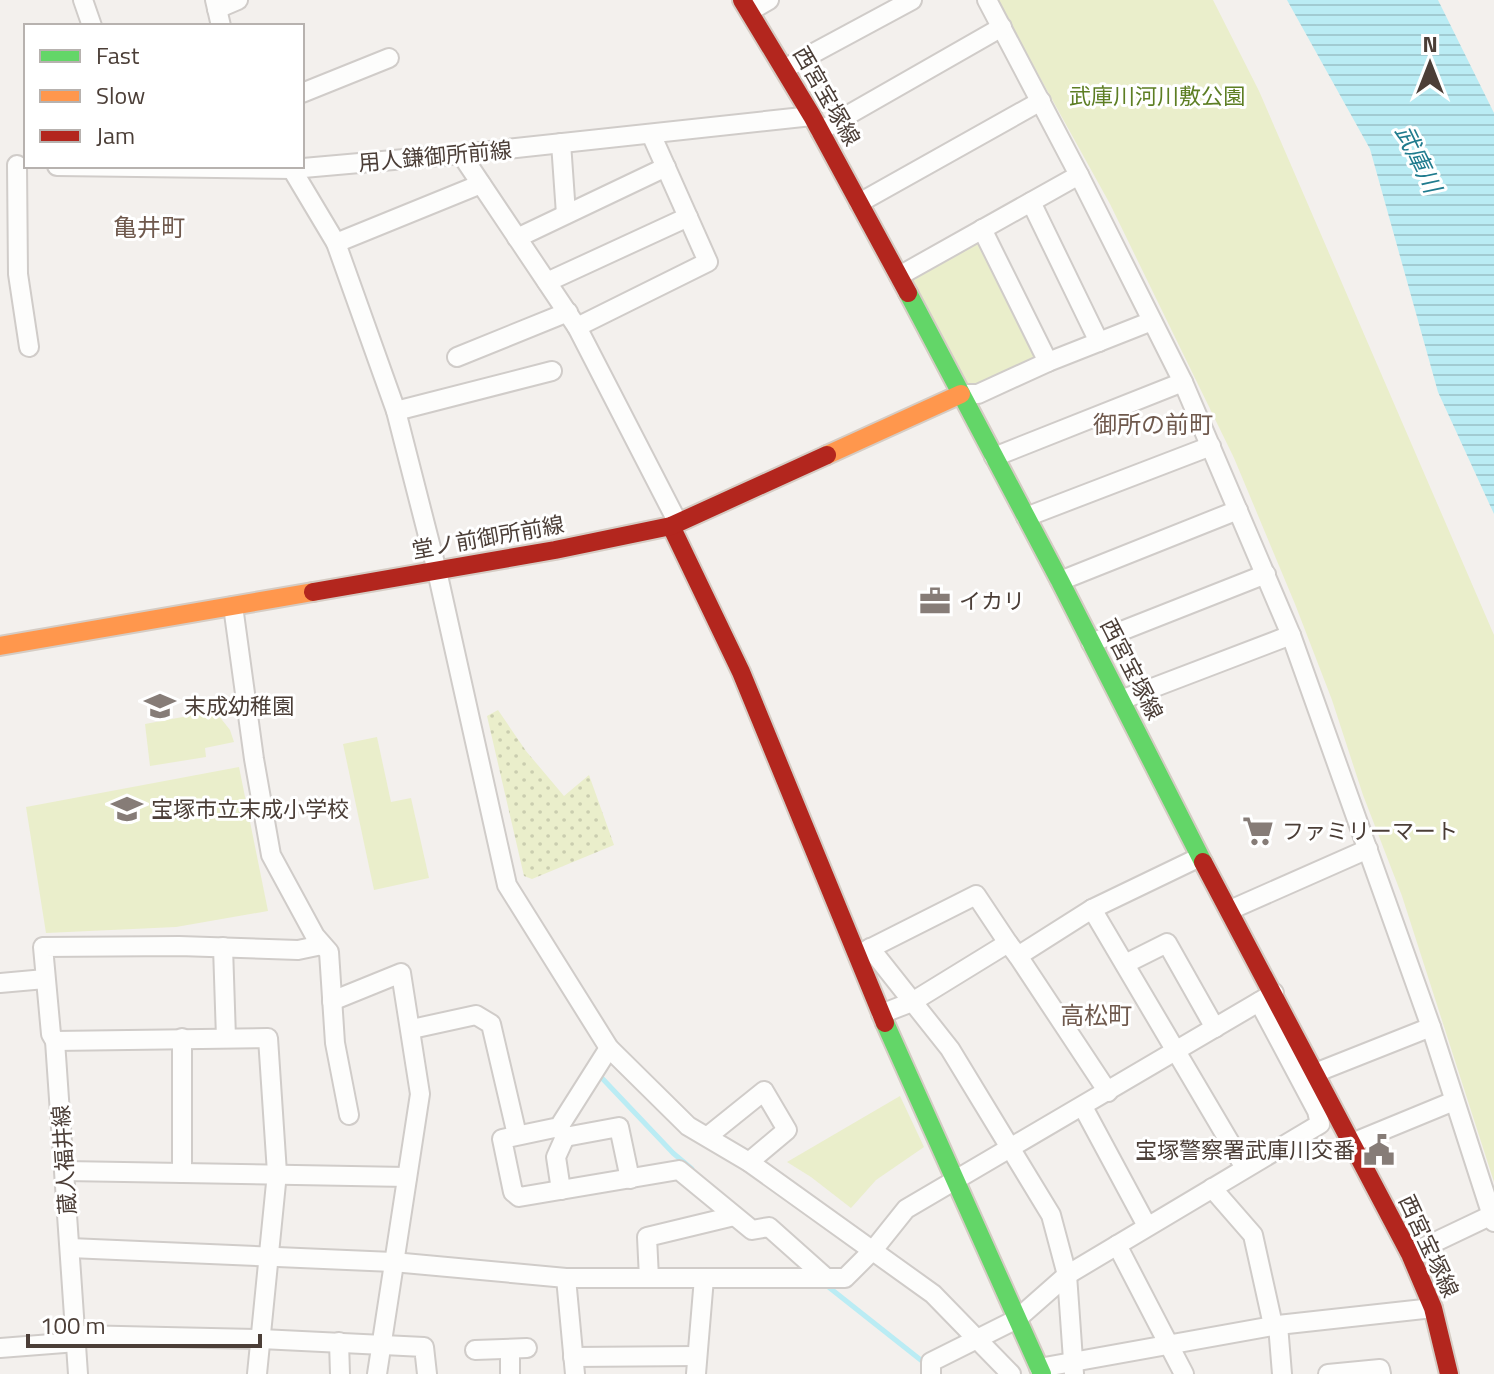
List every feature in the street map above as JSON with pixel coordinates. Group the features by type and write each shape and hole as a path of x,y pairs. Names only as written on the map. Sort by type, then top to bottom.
{"street":[{"path":"83,0 91,24"},
{"path":"218,12 238,0"},
{"path":"746,6 769,0"},
{"path":"784,69 912,0"},
{"path":"987,0 1183,382 1211,446 1291,635 1431,1027 1493,1218 1410,1254"},
{"name":"西宮宝塚線","path":"746,6 816,124 899,276 1230,910 1266,998 1315,1073 1410,1254 1433,1308 1449,1374"},
{"path":"816,124 1002,27"},
{"path":"304,92 389,58"},
{"path":"859,203 1041,101"},
{"name":"用人鎌御所前線","path":"304,167 651,134 816,124"},
{"path":"457,357 572,319 708,262 651,134"},
{"path":"561,143 566,214"},
{"path":"461,154 572,319 674,525 864,952 881,1014 1040,1371 1074,1368 1169,1344 1276,1325 1433,1308"},
{"path":"14,165 18,274 29,347"},
{"path":"517,238 666,167"},
{"path":"291,168 336,243 396,411 437,571 507,885 609,1048 688,1126 749,1162 933,1294 1011,1374"},
{"path":"899,276 1079,175"},
{"path":"336,243 481,184"},
{"path":"1031,202 1099,342"},
{"path":"547,282 688,217"},
{"path":"982,229 1048,362"},
{"path":"961,394 978,394 1048,362 1152,321"},
{"path":"396,411 552,371"},
{"path":"994,457 1183,382"},
{"name":"堂ノ前御所前線","path":"0,646 437,571 674,525 961,394"},
{"path":"1026,517 1211,446"},
{"path":"1060,581 1238,510"},
{"path":"1091,643 1266,574"},
{"path":"233,606 271,855 315,936 329,952 335,1043 349,1115"},
{"path":"1121,700 1291,635"},
{"path":"1230,910 1368,849"},
{"path":"881,1014 912,1002 1200,857"},
{"path":"864,952 976,895 1108,1092"},
{"path":"1092,909 1245,1168"},
{"path":"1125,964 1167,943 1215,1028"},
{"path":"226,1038 223,947 298,950 322,945"},
{"name":"蔵人福井線","path":"78,1374 55,1041 51,1034 43,947 223,947"},
{"path":"864,952 912,1002 950,1049 1051,1215 1067,1275 1074,1368"},
{"path":"332,1001 401,973 420,1094 377,1374"},
{"path":"0,983 45,979"},
{"path":"70,1248 393,1262 566,1278 845,1278 874,1249 906,1209 1266,998 1320,1124 1067,1275 1017,1319 931,1362 931,1374"},
{"path":"412,1029 476,1015 491,1024 517,1135"},
{"path":"1315,1073 1431,1027"},
{"path":"182,1038 182,1173"},
{"path":"55,1041 268,1038 277,1173 257,1374"},
{"path":"561,1190 556,1157 562,1132 609,1048"},
{"path":"708,1136 764,1091 787,1130 749,1162"},
{"path":"1352,1143 1454,1101"},
{"path":"1083,1107 1147,1226"},
{"path":"630,1179 619,1127 517,1135 502,1139 513,1192 519,1197 630,1179 679,1170 752,1230 769,1227 824,1276"},
{"path":"65,1171 407,1177"},
{"path":"1212,1188 1253,1235 1276,1325 1282,1374"},
{"path":"649,1278 647,1237 734,1216"},
{"path":"1117,1245 1184,1374"},
{"path":"566,1278 574,1366 696,1365 704,1278"},
{"path":"0,1348 77,1339 261,1339 380,1343 424,1347 427,1374"},
{"path":"339,1342 340,1374"},
{"path":"475,1350 518,1348 510,1374"},
{"path":"1328,1374 1380,1369 1381,1374"}],"green space":[{"name":"武庫川河川敷公園","path":"997,0 1213,0 1259,91 1494,635 1494,1182 1402,896 1363,795 1332,700 1234,458 1110,204"},
{"path":"979,239 1038,360 970,388 911,276"},
{"path":"498,710 526,751 564,796 589,775 614,845 532,879 524,876 487,716"},
{"path":"215,711 230,730 234,742 205,748 206,757 150,766 145,724"},
{"path":"377,737 391,802 411,798 429,878 374,890 343,744"},
{"path":"239,767 268,911 176,927 46,933 26,807"},
{"path":"900,1096 924,1147 876,1180 851,1208 787,1162"}],"water":[{"name":"武庫川","path":"1287,0 1438,0 1494,113 1494,514 1438,392 1370,149"}],"waterway":[{"path":"600,1076 692,1169"},
{"path":"826,1285 922,1361"}],"traffic: fast":[{"path":"908,293 1203,862"},
{"path":"885,1023 1042,1374"}],"traffic: slow":[{"path":"827,455 961,394"},
{"path":"0,646 313,592"}],"traffic: jam":[{"path":"742,0 812,116 908,293"},
{"path":"313,592 555,550 671,526 827,455"},
{"path":"671,526 741,672 885,1023"},
{"path":"1203,862 1410,1254 1433,1308 1449,1374"}],"place":[{"name":"イカリ","path":"935,601"},
{"name":"末成幼稚園","path":"160,706"},
{"name":"宝塚市立末成小学校","path":"127,809"},
{"name":"ファミリーマート","path":"1258,831"},
{"name":"宝塚警察署武庫川交番","path":"1379,1150"}],"district":[{"name":"亀井町","path":"149,228"},
{"name":"御所の前町","path":"1153,425"},
{"name":"高松町","path":"1096,1016"}]}
